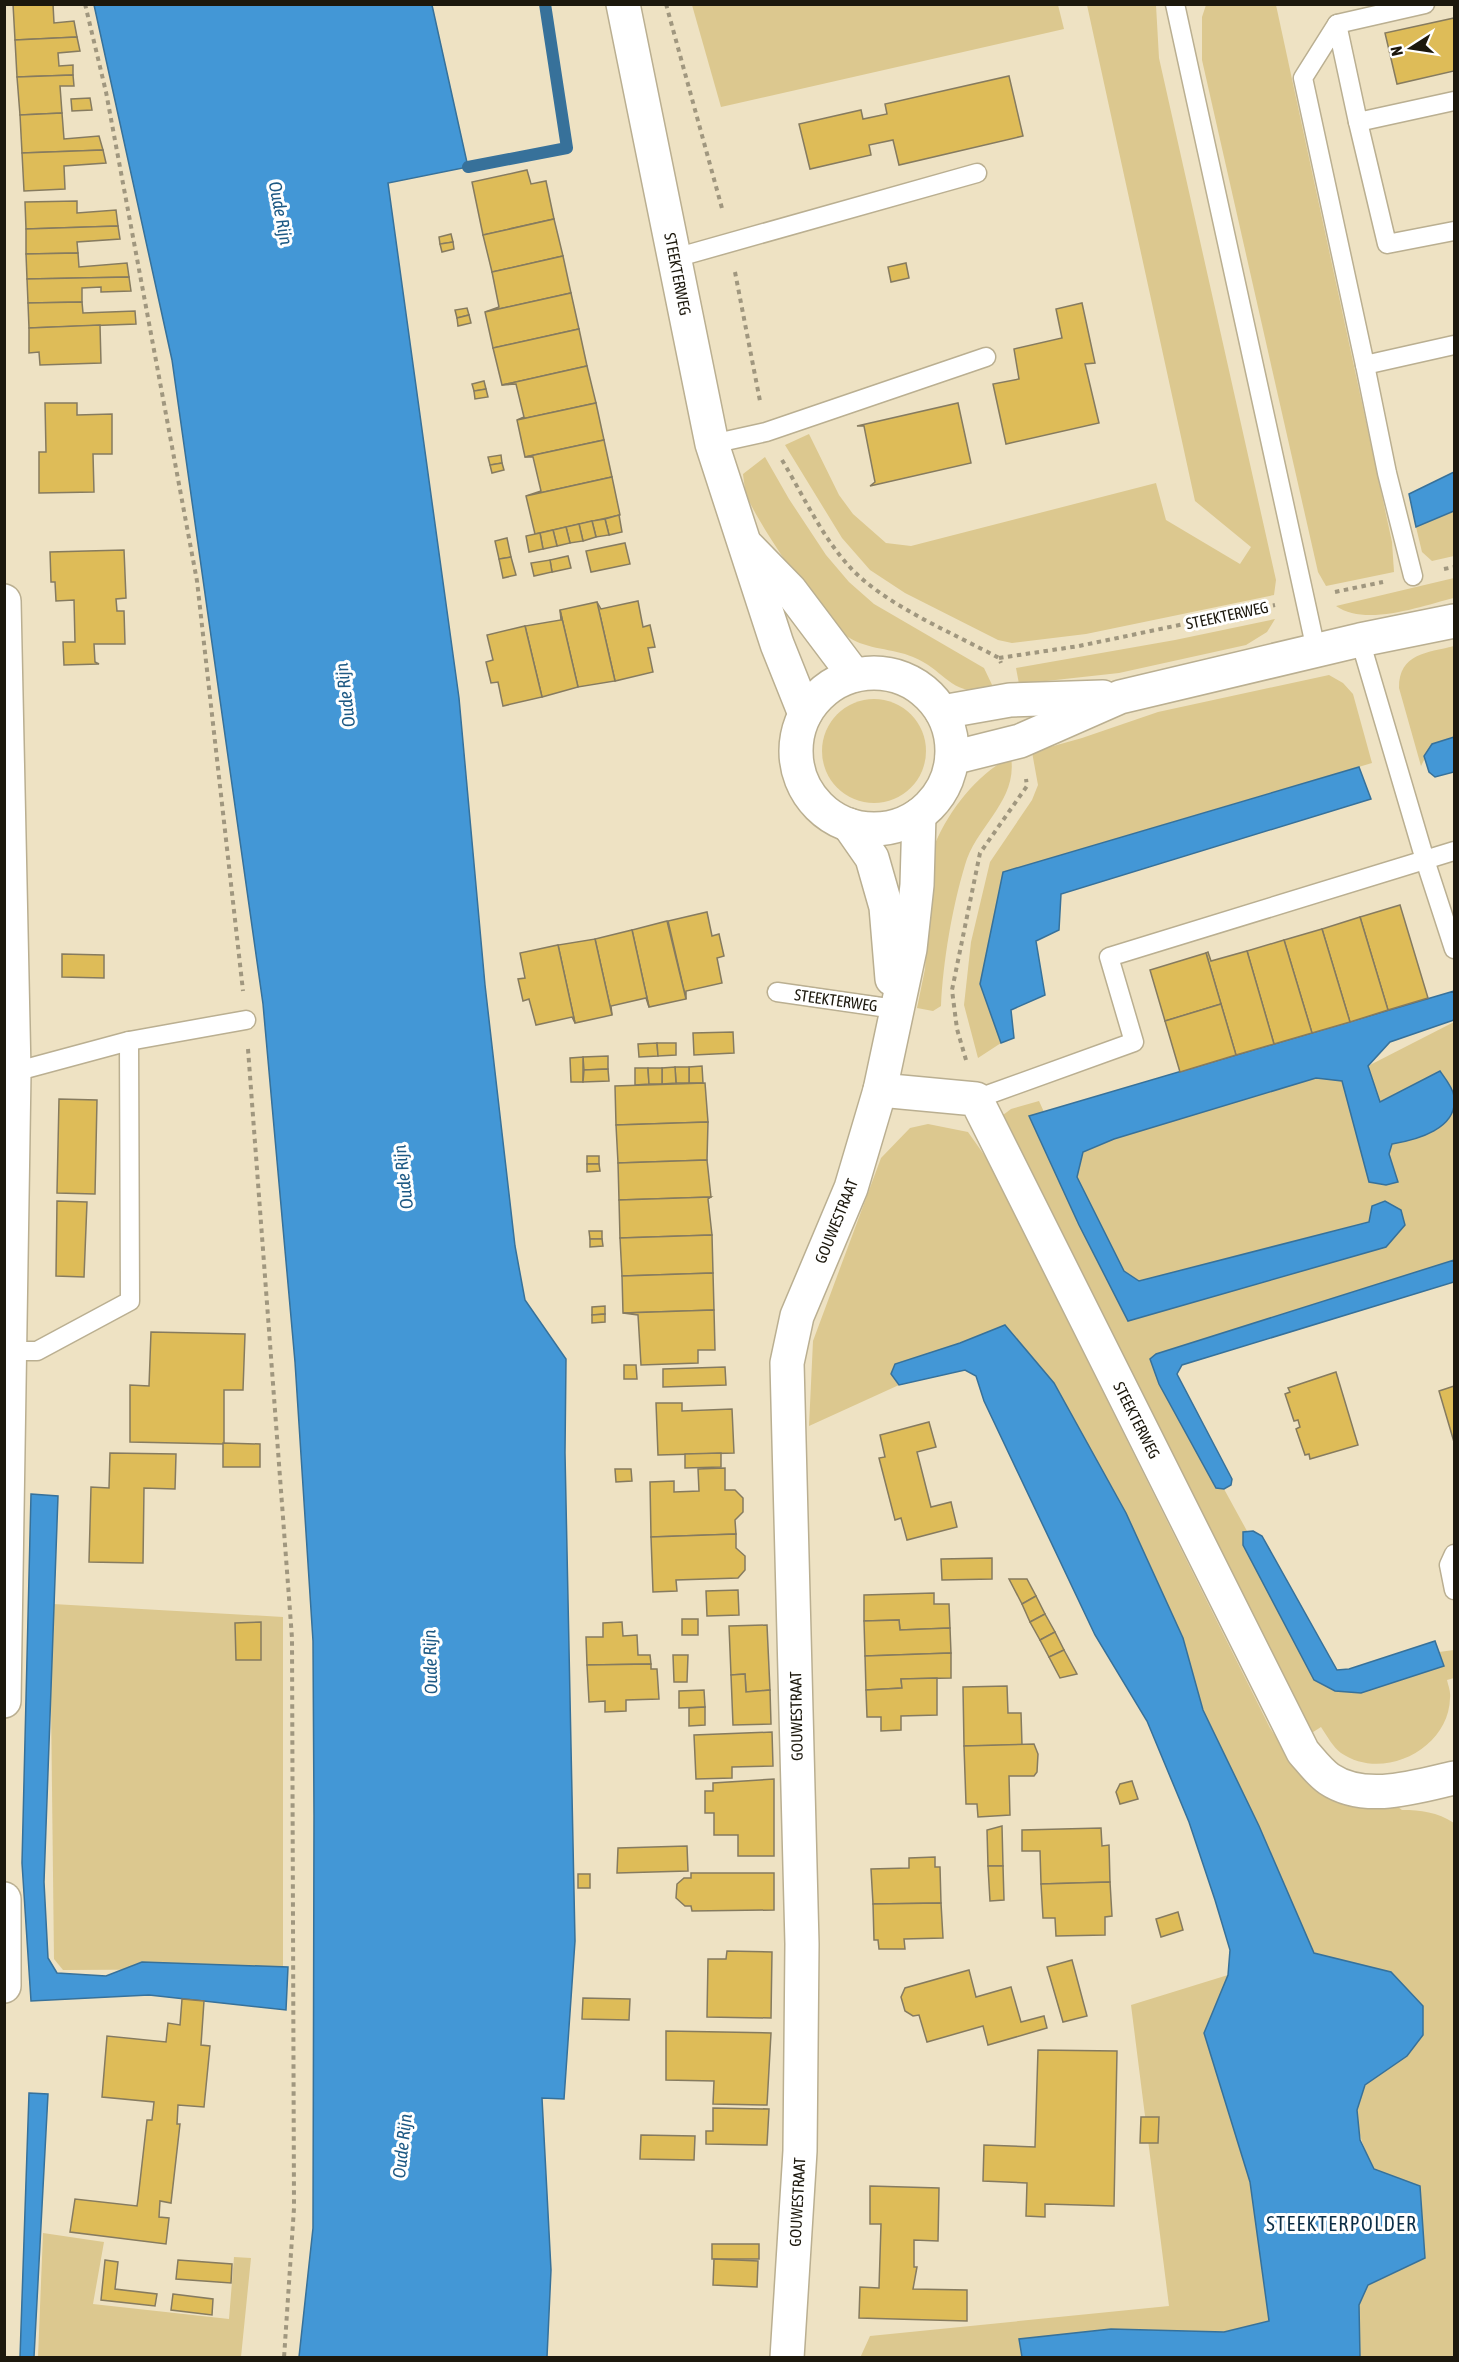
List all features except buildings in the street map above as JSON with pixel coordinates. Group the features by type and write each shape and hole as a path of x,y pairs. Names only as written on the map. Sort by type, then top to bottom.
{"street":[{"name":"STEEKTERWEG","path":"623,4 712,444 777,644 805,714"},
{"name":"STEEKTERWEG","path":"742,540 790,590 854,675"},
{"path":"4,601 14,1072 4,1701"},
{"path":"952,758 1020,741 1120,697 1360,640 1455,621"},
{"path":"874,672 895,675 914,683 942,712 950,734 952,758 946,780 935,799 919,815 897,826 873,829 849,825 829,815 820,807 812,799 801,780 796,758 797,735 805,714 826,689 854,675 874,672"},
{"path":"942,712 1010,700 1120,697"},
{"name":"STEEKTERWEG","path":"880,1090 895,1009 910,949 916,896 919,815"},
{"name":"STEEKTERWEG","path":"849,825 872,858 886,907 895,1009"},
{"path":"880,1090 976,1099"},
{"name":"GOUWESTRAAT","path":"787,2358 800,2151 802,1944 788,1363 797,1316 851,1188 880,1090"},
{"name":"STEEKTERWEG","path":"976,1099 1303,1752 1327,1778 1350,1789 1375,1792 1455,1778"},
{"path":"4,1899 4,1986"}],"lane":[{"path":"1175,4 1316,650"},
{"path":"1413,576 1386,473 1303,78 1337,24 1425,4"},
{"path":"1337,24 1387,244 1455,231"},
{"path":"1358,122 1455,101"},
{"path":"675,258 977,173"},
{"path":"1365,365 1455,345"},
{"path":"712,444 766,432 986,357"},
{"path":"1360,640 1389,744 1455,949"},
{"path":"976,1099 1134,1042 1109,957 1455,851"},
{"name":"STEEKTERWEG","path":"777,992 895,1009"},
{"path":"14,1072 129,1041 246,1020"},
{"path":"9,1351 37,1351 130,1301 129,1041"},
{"path":"1455,1554 1449,1566 1455,1590"}],"path":[{"path":"85,4 106,92 197,581 246,1020 292,1638 294,2208 284,2358"},
{"name":"STEEKTERWEG","path":"999,658 1079,646 1455,567"}],"shaded area":[{"path":"692,5 1058,5 1064,29 721,107"},
{"path":"1087,5 1156,5 1159,58 1276,580 1274,595 1086,634 1012,643 998,640 905,593 870,570 842,538 785,445 809,434 839,495 853,514 886,543 911,546 1156,483 1166,520 1240,564 1251,547 1195,501"},
{"path":"1206,5 1276,5 1392,542 1394,572 1326,586 1318,572 1202,60 1202,17"},
{"path":"765,457 789,499 826,555 849,582 874,604 984,668 994,689 980,691 958,687 913,657 856,641 837,627 794,574 756,515 748,498 743,474"},
{"path":"1454,511 1454,556 1432,561 1422,552 1416,527"},
{"path":"1454,578 1454,598 1410,610 1362,615 1336,606"},
{"path":"1275,619 1267,632 1246,645 1119,673 1019,684 1016,668 1175,640"},
{"path":"1454,646 1454,737 1432,744 1421,766 1399,688 1400,676 1409,661 1416,656"},
{"path":"1329,675 1343,683 1353,694 1372,763 1003,872 980,984 1001,1043 978,1058 964,1005 971,942 990,862 1032,800 1038,785 1032,752 1158,712"},
{"path":"874,699 894,703 903,708 917,722 922,731 926,751 922,771 917,780 903,794 894,799 874,803 854,799 845,794 831,780 826,771 822,751 826,731 831,722 845,708 854,703"},
{"path":"1011,757 1008,787 995,813 970,851 960,882 949,935 941,1006 933,1011 917,1008 925,969 933,849 946,822 964,796 986,773"},
{"path":"1454,1022 1454,1094 1440,1071 1380,1102 1368,1066"},
{"path":"1316,1078 1342,1081 1369,1182 1398,1182 1389,1154 1392,1144 1428,1133 1442,1123 1454,1109 1454,1260 1156,1354 1150,1359 1216,1488 1224,1489 1247,1531 1243,1532 1314,1680 1444,1665 1439,1652 1454,1650 1454,1678 1447,1680 1450,1698 1447,1716 1438,1732 1411,1756 1394,1762 1376,1764 1358,1761 1341,1753 1321,1727 1310,1734 1284,1690 1003,1115 1011,1109 1039,1101 1044,1112 1030,1117 1079,1225 1128,1321 1369,1222 1140,1281 1124,1272 1077,1177 1083,1152 1114,1139"},
{"path":"928,1124 968,1132 987,1159 1270,1728 1296,1767 1320,1792 1334,1799 1350,1804 1398,1807 1402,1810 1429,1812 1454,1823 1453,2357 1360,2358 1358,2354 1359,2305 1368,2285 1425,2258 1420,2186 1374,2170 1358,2128 1357,2106 1365,2086 1378,2074 1407,2056 1391,1972 1314,1953 1259,1826 1203,1710 1183,1638 1126,1513 1054,1383 1005,1325 891,1374 899,1385 809,1426 813,1341 881,1158 910,1128"},
{"path":"53,1604 283,1617 283,1969 63,1970 54,1959 50,1619"},
{"path":"1228,1975 1204,2033 1250,2182 1269,2322 1224,2332 1111,2329 1020,2339 1022,2357 860,2358 870,2336 1169,2306 1131,2005"},
{"path":"43,2233 104,2242 93,2304 229,2319 234,2257 251,2258 241,2357 38,2357"}],"water":[{"name":"Oude Rijn","path":"94,5 432,5 468,167 388,183 459,698 485,985 515,1246 525,1300 566,1359 565,1453 575,1941 564,2099 542,2098 551,2270 547,2357 299,2357 313,2228 314,1815 313,1641 295,1362 263,1004 172,360"},
{"path":"1454,472 1454,511 1416,527 1409,494"},
{"path":"1454,737 1454,772 1435,777 1429,772 1424,756 1432,744"},
{"path":"1359,767 1371,799 1061,894 1059,930 1036,941 1045,995 1011,1010 1014,1038 1001,1043 980,984 1003,872"},
{"path":"1454,991 1454,1020 1390,1042 1368,1066 1380,1102 1440,1071 1454,1096 1454,1107 1450,1117 1443,1125 1423,1136 1392,1144 1389,1154 1398,1182 1386,1185 1369,1182 1342,1081 1316,1078 1114,1139 1083,1152 1077,1177 1124,1271 1139,1281 1369,1222 1372,1206 1385,1201 1401,1210 1405,1225 1386,1247 1128,1321 1079,1225 1029,1116"},
{"path":"1454,1260 1454,1282 1182,1365 1177,1374 1232,1479 1231,1485 1224,1489 1216,1488 1159,1384 1150,1359 1156,1354"},
{"path":"1005,1325 1054,1383 1126,1513 1183,1638 1203,1710 1259,1826 1314,1953 1391,1972 1423,2006 1423,2035 1407,2056 1365,2085 1357,2110 1360,2140 1374,2169 1420,2186 1425,2258 1368,2285 1359,2305 1360,2357 1022,2357 1019,2339 1111,2329 1224,2332 1269,2321 1250,2182 1204,2033 1228,1975 1230,1950 1189,1822 1147,1721 1095,1635 984,1401 976,1376 965,1370 899,1385 891,1374 895,1364 960,1343"},
{"path":"31,1494 58,1496 44,1882 48,1958 57,1973 106,1976 142,1962 288,1967 286,2010 149,1995 31,2001 22,1863"},
{"path":"1253,1531 1262,1536 1337,1670 1349,1669 1435,1641 1444,1666 1361,1693 1335,1691 1314,1680 1243,1545 1243,1532"},
{"path":"29,2093 48,2094 34,2357 20,2358"}],"waterway":[{"path":"468,167 567,148 545,4"}],"district":[{"name":"STEEKTERPOLDER","path":"1342,2223"}]}
